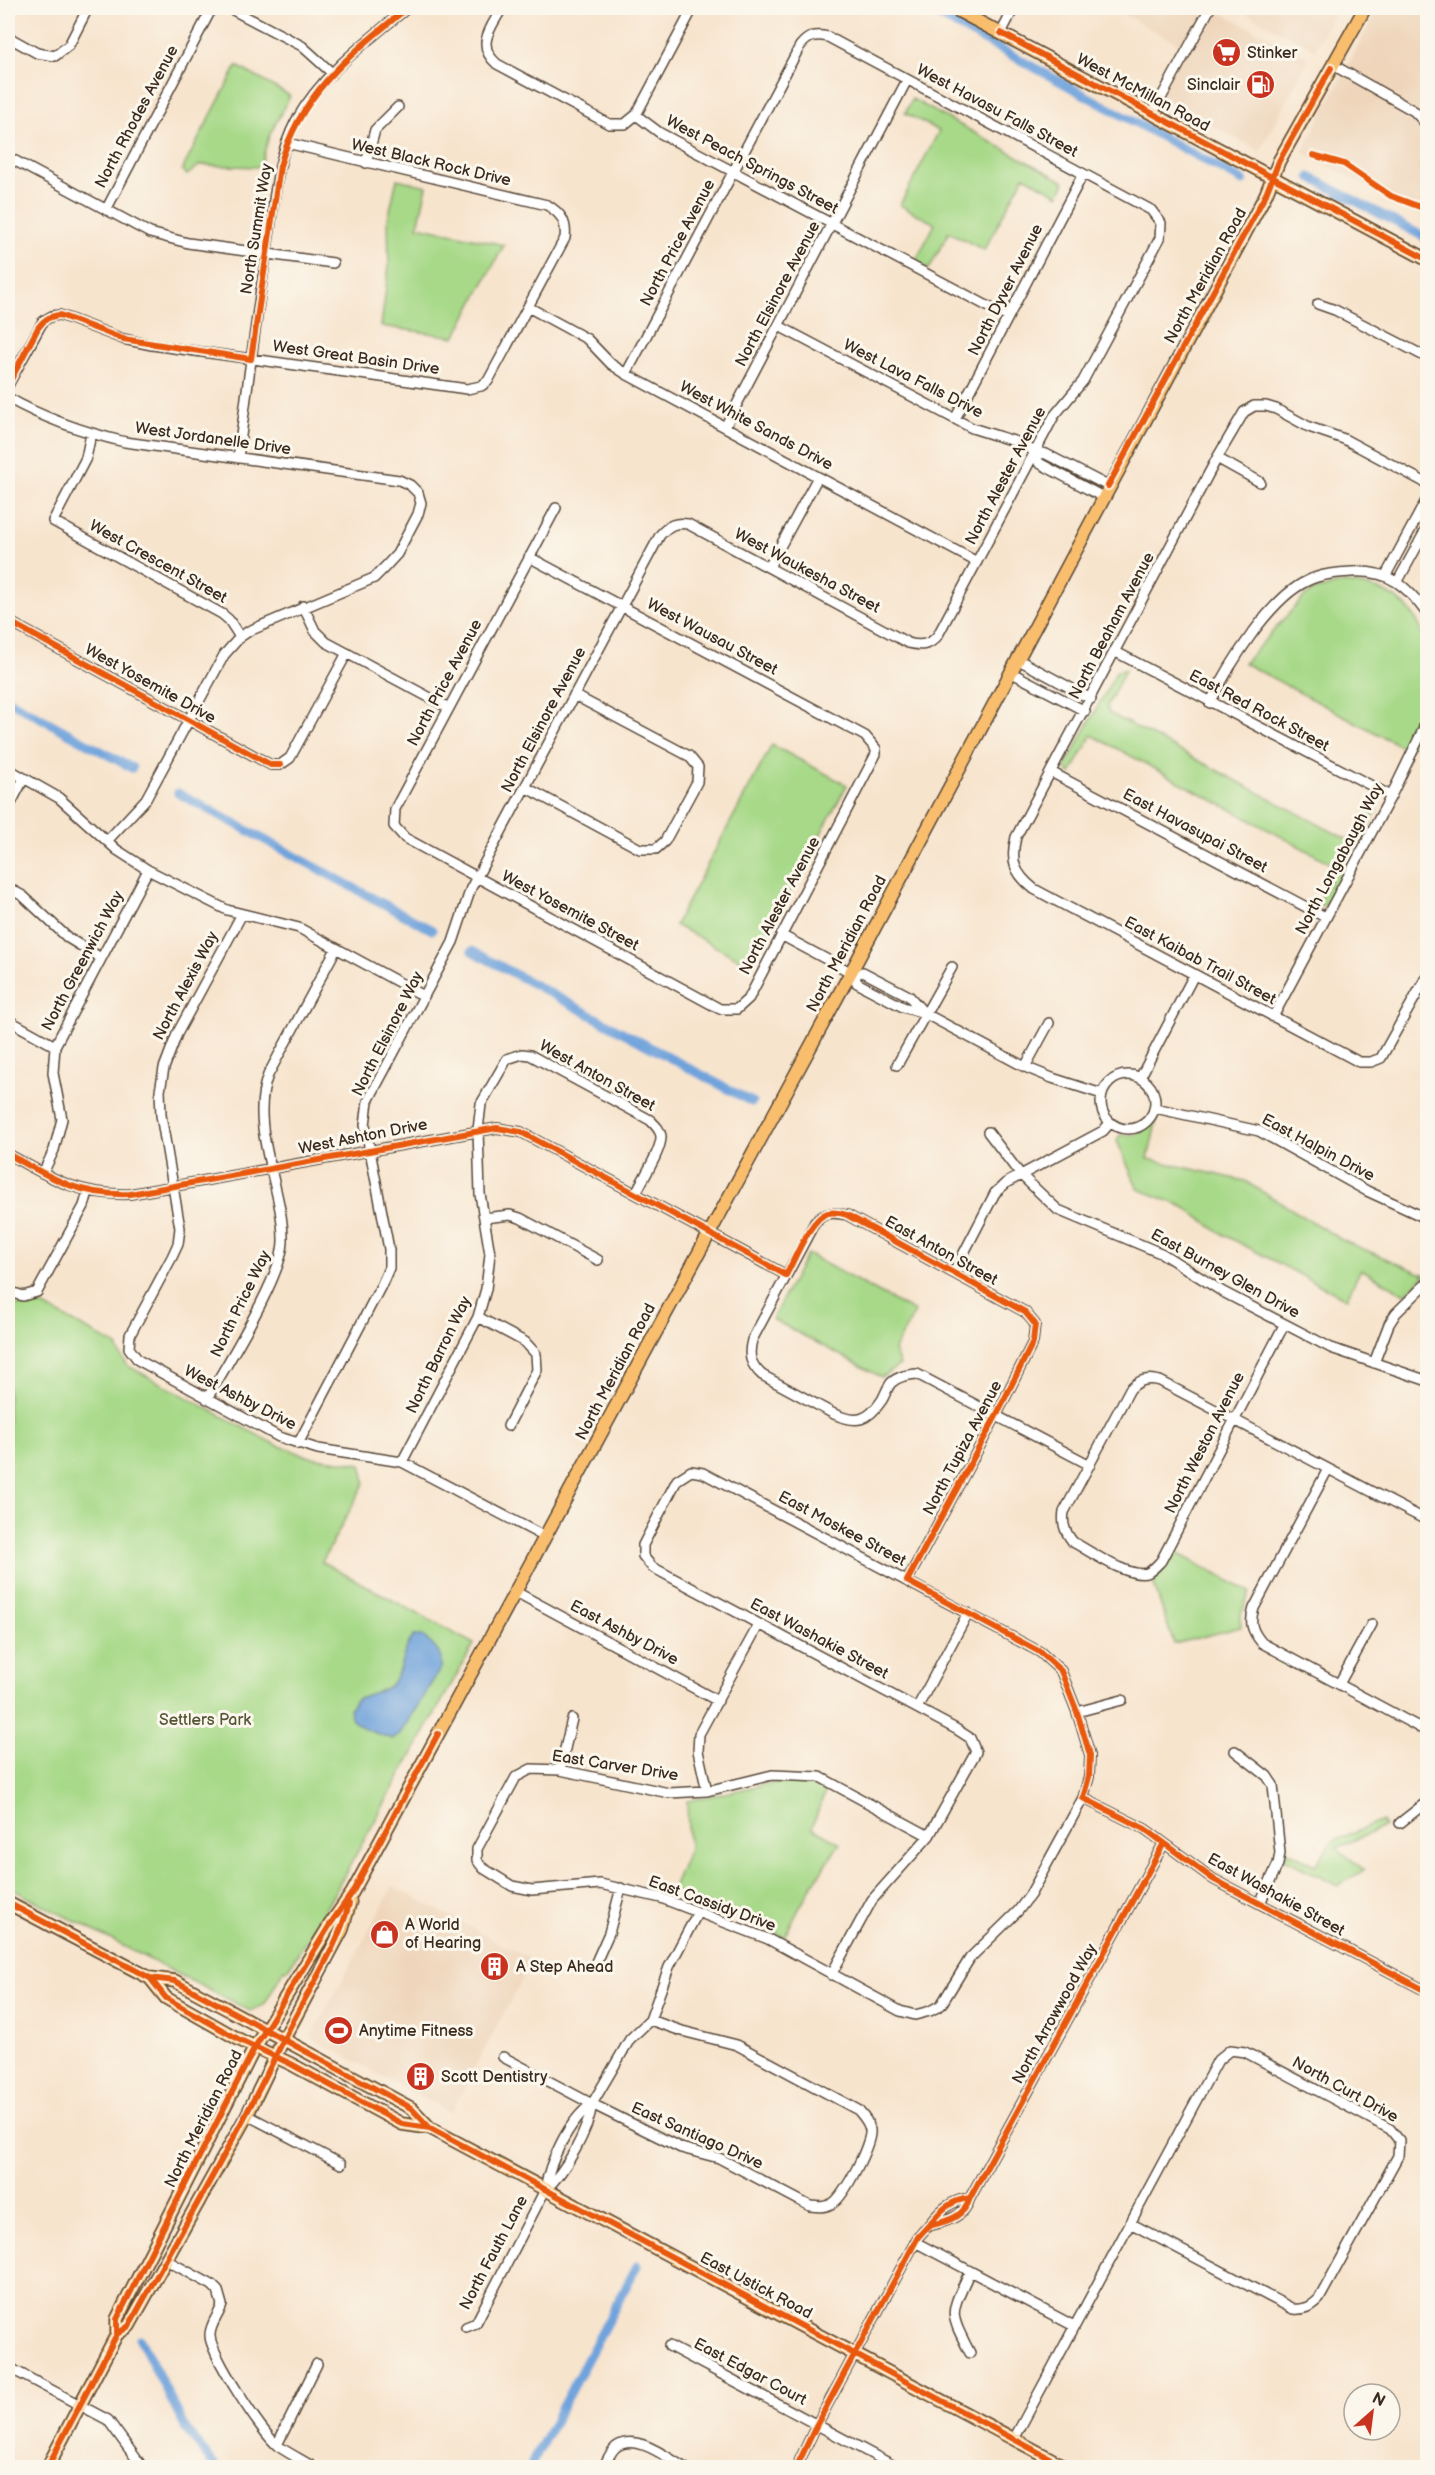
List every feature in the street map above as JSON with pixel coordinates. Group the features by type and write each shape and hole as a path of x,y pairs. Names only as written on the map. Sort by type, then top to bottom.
{"main road":[{"name":"West McMillan Road","path":"953,8 1428,260"},
{"name":"North Meridian Road","path":"47,2468 117,2334 117,2319 255,2047 330,1923 352,1893 516,1592 852,973 1106,491 1266,194 1272,176 1365,8"},
{"name":"North Meridian Road","path":"117,2334 129,2326 247,2115 342,1930 352,1893"},
{"path":"8,1903 150,1978"},
{"name":"East Ustick Road","path":"150,1978 175,1982 266,2030 411,2108 430,2128 1068,2468"},
{"name":"East Ustick Road","path":"150,1978 166,1998 255,2047 402,2124 430,2128"},
{"path":"136,2282 149,2290"}],"street":[{"path":"8,37 38,53 55,56 69,45 88,8"},
{"name":"North Rhodes Avenue","path":"106,210 212,8"},
{"path":"229,8 302,46 332,73"},
{"name":"North Summit Way","path":"238,458 266,254 280,166 287,143 296,122 312,97 332,73 407,8"},
{"path":"502,8 486,37 487,53 497,64 609,124 625,124 636,115 693,8"},
{"path":"1001,33 1014,8"},
{"path":"1154,113 1210,8"},
{"name":"West Havasu Falls Street","path":"813,35 828,37 1151,210 1161,223"},
{"name":"North Price Avenue","path":"626,374 800,46 813,35"},
{"path":"1333,65 1414,111 1428,126"},
{"name":"North Elsinore Avenue","path":"725,428 908,80"},
{"path":"366,163 375,129 398,107"},
{"name":"West Peach Springs Street","path":"636,115 660,133 1008,318"},
{"name":"West Black Rock Drive","path":"287,143 547,205 558,211 564,220 565,238 528,307"},
{"path":"8,169 10,159 150,233 169,239 333,263"},
{"name":"North Dyver Avenue","path":"955,419 1083,174"},
{"name":"North Alester Avenue","path":"923,645 938,635 1061,405 1083,381 1094,363 1161,238 1161,223"},
{"path":"1318,304 1335,310 1428,358"},
{"name":"West White Sands Drive","path":"528,307 587,339 611,364 626,374 977,562"},
{"name":"West Great Basin Drive","path":"8,385 43,321 60,315 123,339 467,388 481,386 493,373 528,307"},
{"name":"West Lava Falls Drive","path":"779,326 955,419 1035,452 1039,463 1106,491"},
{"name":"West Jordanelle Drive","path":"8,398 46,418 91,434 125,442 399,480 410,485 418,493 421,503 418,514 397,554 374,578 303,606"},
{"name":"North Beaham Avenue","path":"1015,868 1012,852 1016,837 1217,458 1244,412 1254,406 1276,409 1309,427 1344,439 1428,484"},
{"name":"West Crescent Street","path":"91,434 86,458 54,521 222,614 229,620 240,637"},
{"path":"1217,458 1260,482"},
{"path":"769,567 819,477"},
{"path":"1386,575 1428,497"},
{"name":"North Price Avenue","path":"394,826 395,809 556,508"},
{"name":"North Elsinore Avenue","path":"453,942 471,888 660,535 667,527 676,523"},
{"name":"West Waukesha Street","path":"676,523 688,524 908,643 923,645"},
{"path":"1398,581 1428,526"},
{"name":"West Wausau Street","path":"529,557 865,736 876,749"},
{"path":"1210,702 1225,672 1251,636 1296,587 1322,575 1360,571 1386,575 1410,590 1428,615"},
{"path":"107,841 146,799 224,655 240,637 303,606 315,631 326,642 449,708"},
{"name":"West Yosemite Drive","path":"8,621 271,765 280,765 290,758 346,653"},
{"name":"East Red Rock Street","path":"1114,651 1391,796"},
{"path":"1017,659 1091,699"},
{"path":"1010,672 1084,711"},
{"path":"525,787 640,849 656,849 665,841 697,782 698,767 689,756 574,695"},
{"name":"North Longabaugh Way","path":"1273,1017 1391,796 1423,730 1428,712"},
{"name":"North Alester Avenue","path":"737,1009 749,998 876,754 876,749"},
{"path":"8,769 72,807 107,841 148,870 211,904 289,925 424,996"},
{"name":"East Havasupai Street","path":"1051,772 1325,917"},
{"path":"8,809 24,778"},
{"name":"West Yosemite Street","path":"394,826 405,838 720,1009 737,1009"},
{"name":"East Kaibab Trail Street","path":"1015,868 1023,881 1034,889 1359,1062 1371,1062 1381,1058 1428,974"},
{"name":"North Greenwich Way","path":"43,1173 54,1150 62,1119 52,1072 55,1046 148,870"},
{"path":"8,888 23,896 68,938 101,958"},
{"name":"North Alexis Way","path":"129,1348 130,1335 178,1244 180,1228 161,1115 160,1091 164,1068 177,1034 242,914"},
{"path":"781,935 852,973 863,972 909,996 924,1013 1025,1067 1102,1094"},
{"name":"North Elsinore Way","path":"298,1444 389,1268 389,1249 365,1125 368,1101 453,942"},
{"name":"North Price Way","path":"207,1399 257,1309 281,1258 282,1228 262,1115 262,1089 336,949"},
{"path":"897,1065 924,1013 952,967"},
{"path":"1140,1078 1194,975"},
{"path":"8,1020 55,1046"},
{"path":"1025,1067 1048,1023"},
{"name":"North Barron Way","path":"402,1462 478,1317 490,1268 480,1194 478,1130 482,1104 502,1065 515,1055"},
{"name":"West Anton Street","path":"515,1055 530,1055 650,1120 661,1133 659,1148 636,1193"},
{"path":"1122,1076 1140,1078 1152,1090 1155,1108 1147,1122 1133,1129 1125,1129 1110,1123 1102,1110 1102,1094 1113,1080 1122,1076"},
{"name":"East Halpin Drive","path":"1155,1108 1259,1131 1367,1191 1428,1219"},
{"path":"954,1272 995,1193 1020,1174 1103,1131 1110,1123"},
{"name":"West Ashton Drive","path":"8,1154 43,1173 88,1192 106,1195 130,1194 370,1149 497,1128 521,1132 786,1275"},
{"name":"East Burney Glen Drive","path":"988,1132 1020,1174 1058,1210 1163,1254 1222,1292 1331,1348 1428,1381"},
{"path":"8,1291 15,1295 29,1296 37,1292 84,1206 88,1192"},
{"name":"East Anton Street","path":"786,1275 814,1222 828,1213 847,1215 1025,1312 1035,1324"},
{"path":"484,1218 510,1215 520,1218 598,1260"},
{"path":"786,1275 752,1340 749,1350 750,1360 762,1375 846,1419 859,1420 871,1415 891,1383 903,1376 917,1374 1090,1465 1130,1389 1143,1380 1160,1380 1428,1521"},
{"path":"1374,1363 1389,1324 1396,1313 1428,1282"},
{"path":"478,1317 525,1342 536,1354 537,1370 508,1426"},
{"name":"North Tupiza Avenue","path":"908,1581 1033,1342 1035,1324"},
{"name":"North Weston Avenue","path":"1090,1465 1064,1512 1064,1529 1073,1542 1126,1571 1137,1574 1149,1572 1161,1561 1284,1325"},
{"name":"West Ashby Drive","path":"129,1348 138,1360 279,1437 298,1444 402,1462 545,1537"},
{"path":"1328,1468 1254,1608 1251,1624 1253,1632 1262,1643 1428,1732"},
{"name":"East Moskee Street","path":"692,1471 703,1473 1040,1652 1061,1671 1090,1755 1089,1777 1083,1798 1030,1895 1018,1911 970,1958 941,2005 930,2012"},
{"name":"East Washakie Street","path":"692,1471 677,1480 643,1545 643,1556 652,1568 970,1738 976,1752 929,1836"},
{"name":"East Ashby Drive","path":"516,1592 718,1701"},
{"path":"917,1708 968,1613"},
{"path":"707,1791 699,1751 699,1734 759,1624"},
{"path":"1339,1684 1372,1624"},
{"path":"1077,1712 1122,1700"},
{"path":"560,1770 572,1719"},
{"path":"1235,1751 1267,1776 1273,1785 1280,1853 1278,1864 1260,1903"},
{"name":"East Carver Drive","path":"477,1860 477,1849 516,1777 531,1769 560,1770 669,1793 707,1791 772,1775 820,1777 929,1836"},
{"name":"East Washakie Street","path":"1083,1798 1145,1829 1213,1879 1428,1992"},
{"path":"1400,1823 1428,1801"},
{"path":"831,1975 872,1900 929,1836"},
{"name":"North Arrowwood Way","path":"796,2468 816,2424 915,2242 941,2209 958,2199 970,2198 1164,1843"},
{"name":"East Cassidy Drive","path":"477,1860 483,1868 512,1886 532,1890 600,1884 662,1898 768,1939 900,2011 915,2014 930,2012"},
{"path":"596,1962 609,1933 621,1888"},
{"path":"650,2020 669,1967 698,1912"},
{"name":"North Fauth Lane","path":"466,2326 476,2323 545,2190 559,2177 590,2120 592,2104 630,2039 650,2020"},
{"name":"East Santiago Drive","path":"503,2056 681,2148 719,2158 810,2206 823,2207 833,2204 841,2197 870,2139 870,2128 858,2110 737,2045 650,2020"},
{"name":"North Curt Drive","path":"1014,2439 1218,2060 1230,2050 1245,2052 1390,2129 1399,2140 1398,2156 1319,2299 1310,2307 1293,2309 1131,2223"},
{"path":"247,2115 341,2164"},
{"path":"915,2242 1074,2326"},
{"path":"166,2260 212,2285 221,2298 221,2310 210,2335 212,2345 237,2391 277,2445 310,2465"},
{"path":"970,2271 953,2308 954,2321 970,2353"},
{"name":"East Edgar Court","path":"669,2346 898,2468"},
{"path":"277,2445 317,2364"},
{"path":"8,2367 108,2420 143,2468"},
{"path":"603,2468 614,2449 633,2442 685,2468"}],"shaded area":[{"path":"1119,8 1212,8 1309,58 1260,151 1156,96 1183,46 1117,11"},
{"path":"1235,8 1337,8 1315,49"},
{"path":"1378,8 1427,8 1427,218 1302,152"},
{"path":"393,1886 532,1960 451,2113 311,2038"}],"green space":[{"path":"237,66 290,96 269,136 260,167 200,165 187,175 182,170"},
{"path":"912,99 1065,182 1059,195 1024,176 984,250 949,232 929,269 915,262 935,224 900,205 939,131 905,113"},
{"path":"397,179 427,186 418,226 504,245 455,337 381,326 389,266 388,219"},
{"path":"1345,583 1369,587 1389,594 1404,605 1415,618 1422,634 1426,653 1426,674 1418,724 1408,750 1244,663 1304,597 1315,590"},
{"path":"1125,670 1107,707 1109,713 1348,840 1352,838 1372,802 1377,810 1326,905 1316,906 1336,870 1334,865 1092,735 1070,775 1065,767 1117,671"},
{"path":"772,745 847,785 750,965 675,925"},
{"path":"1157,1118 1148,1159 1245,1181 1342,1240 1425,1275 1405,1294 1361,1269 1346,1299 1219,1232 1184,1207 1138,1189 1117,1141 1120,1135 1136,1134 1145,1130"},
{"path":"807,1254 915,1312 894,1350 900,1365 881,1377 772,1319"},
{"name":"Settlers Park","path":"8,1302 22,1305 37,1302 117,1346 128,1366 274,1444 310,1457 361,1464 365,1482 322,1562 474,1644 313,1931 287,1970 284,1969 264,2005 250,2011 8,1887"},
{"path":"1175,1552 1250,1592 1240,1617 1241,1627 1174,1644 1152,1579 1161,1574"},
{"path":"794,1782 826,1790 812,1827 840,1843 811,1887 784,1937 672,1890 689,1849 687,1801 771,1783"},
{"path":"1382,1821 1384,1827 1337,1848 1364,1870 1338,1886 1285,1859 1286,1850 1315,1865 1333,1841"}],"water":[{"path":"414,1636 423,1636 434,1647 441,1658 441,1668 400,1734 392,1739 365,1729 352,1720 349,1709 358,1699 384,1689 394,1681 409,1642"}],"waterway":[{"path":"925,8 1243,181"},
{"path":"1310,177 1428,239"},
{"path":"8,700 132,768"},
{"path":"178,793 432,930"},
{"path":"472,951 752,1102"},
{"path":"532,2463 637,2266"},
{"path":"140,2339 186,2429 216,2468"}],"cycle path":[{"path":"8,385 40,325 48,318 60,315 123,339 251,359 280,166 289,140 300,117 330,77 347,59 407,8"},
{"path":"1001,33 1428,260"},
{"path":"1108,486 1266,194 1279,161 1331,68"},
{"path":"1313,155 1344,164 1391,196 1428,210"},
{"path":"8,621 271,765 280,765"},
{"path":"8,1154 52,1178 80,1189 130,1194 497,1128 521,1132 786,1275 816,1222 828,1213 840,1213 1025,1312 1035,1324 1033,1342 907,1581 1040,1652 1061,1671 1090,1755 1089,1777 1083,1798 1145,1829 1213,1879 1428,1992"},
{"path":"117,2334 117,2319 255,2047 352,1893 438,1734"},
{"path":"970,2198 946,2207 928,2226 954,2218 964,2210 1164,1843"},
{"path":"8,1903 150,1978 175,1981 411,2108 430,2128"},
{"path":"47,2468 117,2334 129,2326 228,2148 328,1956 349,1904"},
{"path":"150,1978 166,1998 240,2040 291,2064 402,2124 430,2128 1068,2468"},
{"path":"796,2468 817,2424 918,2237 928,2226"}],"place":[{"name":"Stinker","path":"1226,53"},
{"name":"Sinclair","path":"1261,85"},
{"name":"A World of Hearing","path":"384,1934"},
{"name":"A Step Ahead","path":"495,1967"},
{"name":"Anytime Fitness","path":"338,2031"},
{"name":"Scott Dentistry","path":"420,2077"}]}
